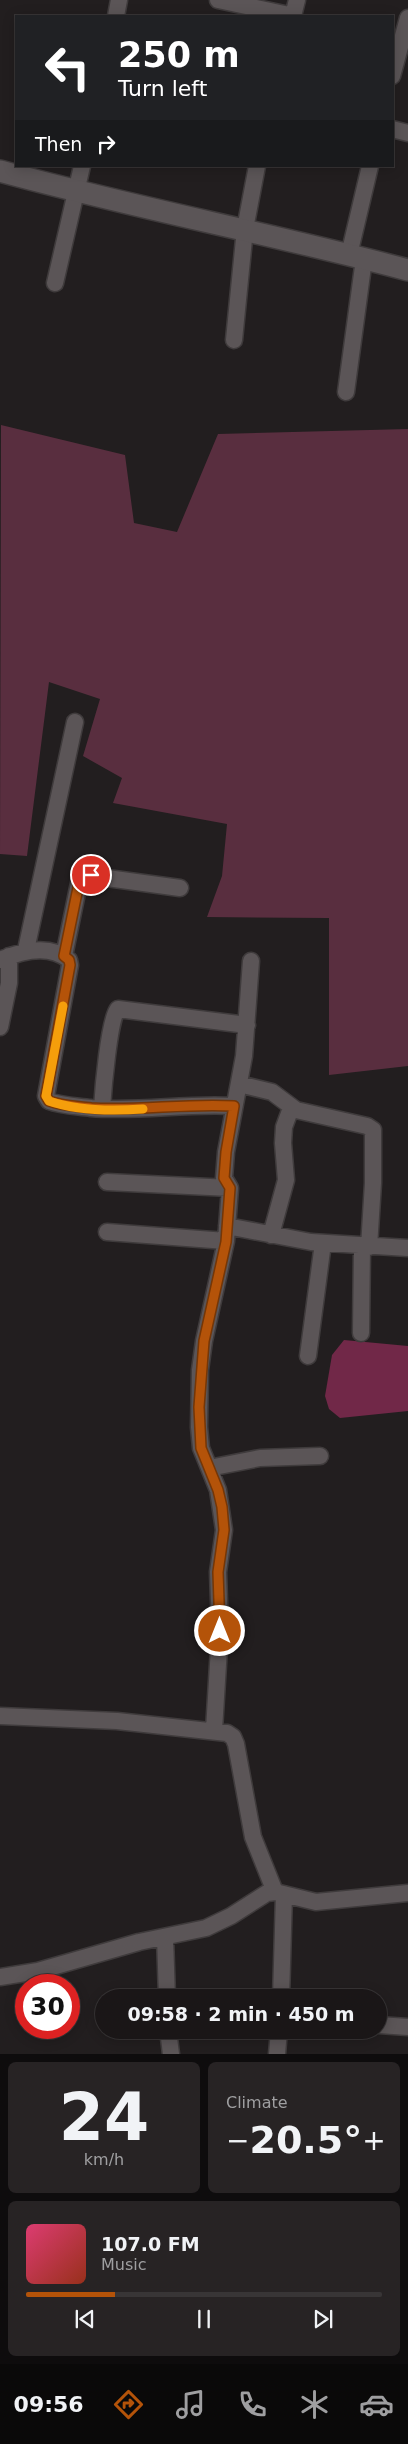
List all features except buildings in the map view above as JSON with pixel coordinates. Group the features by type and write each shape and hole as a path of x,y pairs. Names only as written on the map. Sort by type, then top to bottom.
{"street":[{"path":"116,15 119,0"},
{"path":"218,0 289,15"},
{"path":"294,15 298,0"},
{"path":"394,69 408,18"},
{"path":"394,129 408,132"},
{"path":"55,283 82,167"},
{"path":"234,340 245,229 257,167"},
{"path":"346,392 356,257 370,167"},
{"path":"0,171 76,192 245,229 408,270"},
{"path":"26,950 74,722"},
{"path":"64,956 79,883 85,875 180,888"},
{"path":"0,1027 9,983 5,958 26,950 55,952 69,960 70,965 46,1096 49,1101 102,1108 141,1109 208,1104 234,1106"},
{"path":"214,1730 220,1631 218,1572 224,1530 218,1490 201,1448 198,1427 200,1370 204,1341 227,1234 230,1188 224,1178 247,1025 251,961"},
{"path":"102,1108 114,1015 118,1009 247,1025"},
{"path":"239,1084 272,1092 291,1108 328,1119 366,1126 373,1130 373,1184 366,1247 361,1333"},
{"path":"271,1236 286,1180 283,1135 291,1108"},
{"path":"107,1182 230,1188"},
{"path":"107,1232 271,1236 323,1244 408,1248"},
{"path":"308,1356 323,1244"},
{"path":"209,1468 260,1458 320,1456"},
{"path":"0,1716 117,1721 214,1730 227,1733 233,1737 236,1744 253,1837 280,1893 281,1989"},
{"path":"0,1977 38,1971 165,1936 206,1928 266,1894 280,1893 316,1902 408,1893"},
{"path":"165,1936 167,1989"},
{"path":"387,2026 408,2027"},
{"path":"169,2039 171,2054"},
{"path":"277,2054 278,2039"}],"shaded area":[{"path":"1,425 125,455 134,523 177,532 218,434 408,429 408,1066 329,1075 329,918 207,917 222,876 227,824 113,803 122,778 83,756 100,699 49,682 27,856 0,854"},
{"path":"344,1340 408,1346 408,1411 340,1418 329,1409 325,1396 332,1355"}],"slow traffic":[{"path":"63,1006 46,1096 49,1101 76,1106 121,1110 143,1109"}],"route":[{"path":"91,875 82,877 79,883 64,956 69,960 70,965 46,1096 49,1101 76,1106 121,1110 208,1104 234,1106 226,1152 224,1178 230,1188 226,1242 204,1341 200,1370 198,1427 201,1448 218,1490 222,1507 224,1530 218,1572 220,1631"}]}
